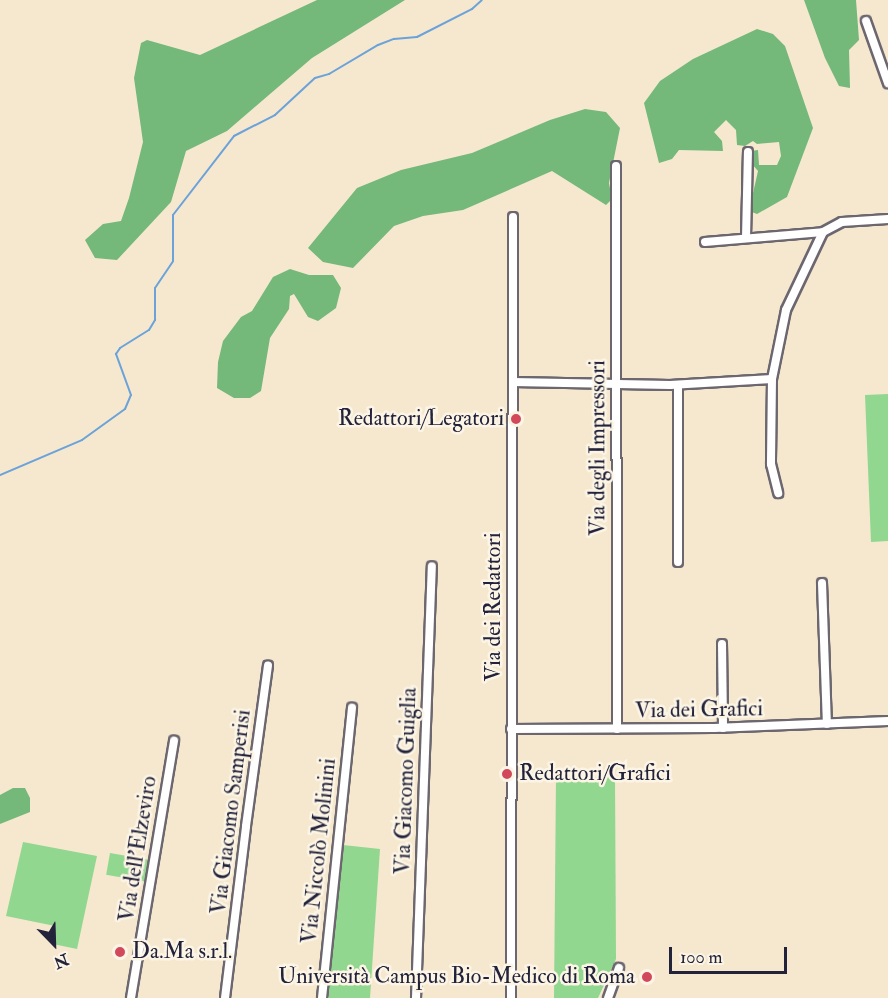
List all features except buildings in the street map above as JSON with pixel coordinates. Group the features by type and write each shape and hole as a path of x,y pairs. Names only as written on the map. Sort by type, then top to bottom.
{"street":[{"path":"866,21 888,83"},
{"path":"746,238 748,152"},
{"name":"Via degli Impressori","path":"616,166 617,729"},
{"name":"Via dei Redattori","path":"511,998 513,217"},
{"path":"705,242 823,232 842,222 888,219"},
{"path":"778,493 771,459 772,379 786,310 823,232"},
{"path":"513,382 678,385 772,379"},
{"path":"678,385 678,561"},
{"name":"Via Giacomo Guiglia","path":"416,998 432,566"},
{"path":"822,582 827,724"},
{"path":"722,644 723,728"},
{"name":"Via Giacomo Samperisi","path":"225,998 268,666"},
{"name":"Via Niccolò Molinini","path":"322,998 352,708"},
{"name":"Via dei Grafici","path":"511,729 723,728 888,721"},
{"name":"Via dell'Elzeviro","path":"131,998 174,741"},
{"path":"608,998 619,968"}],"green space":[{"path":"317,0 405,0 312,58 227,131 186,151 171,202 117,260 95,258 85,240 103,224 121,221 143,142 134,78 141,43 147,40 200,55"},
{"path":"804,0 856,0 859,40 849,50 850,88 839,86 825,58"},
{"path":"757,29 773,34 785,46 813,128 787,197 757,214 749,211 758,171 752,164 751,151 758,150 759,165 777,165 781,156 779,142 757,144 753,141 745,146 737,145 736,130 726,120 714,132 722,141 723,151 679,150 672,159 659,163 644,103 660,81 693,59"},
{"path":"585,109 606,112 620,128 609,183 612,199 606,205 552,171 463,210 423,216 394,226 353,268 323,262 308,248 357,188 401,170 472,153 550,120"},
{"path":"290,269 309,275 333,275 341,288 336,308 318,321 308,317 294,294 290,296 289,309 270,338 261,391 250,398 234,398 217,388 218,362 223,341 241,317 252,311 273,277"},
{"path":"888,394 888,541 871,542 865,395"},
{"path":"556,777 615,777 616,959 598,998 554,998"},
{"path":"13,788 25,788 30,798 30,812 0,824 0,795"},
{"path":"23,842 97,856 77,949 53,944 56,923 55,926 6,916"},
{"path":"343,845 380,849 370,998 329,998 326,993"},
{"path":"110,853 148,860 145,881 106,875"}],"waterway":[{"path":"0,475 82,440 125,409 131,395 116,354 120,348 149,330 155,320 155,288 173,261 173,215 234,136 275,115 315,78 329,74 378,45 394,39 417,37 472,9 482,0"}],"place":[{"name":"Redattori/Legatori","path":"516,419"},
{"name":"Redattori/Grafici","path":"507,774"},
{"name":"Da.Ma s.r.l.","path":"120,952"},
{"name":"Università Campus Bio-Medico di Roma","path":"647,977"}]}
